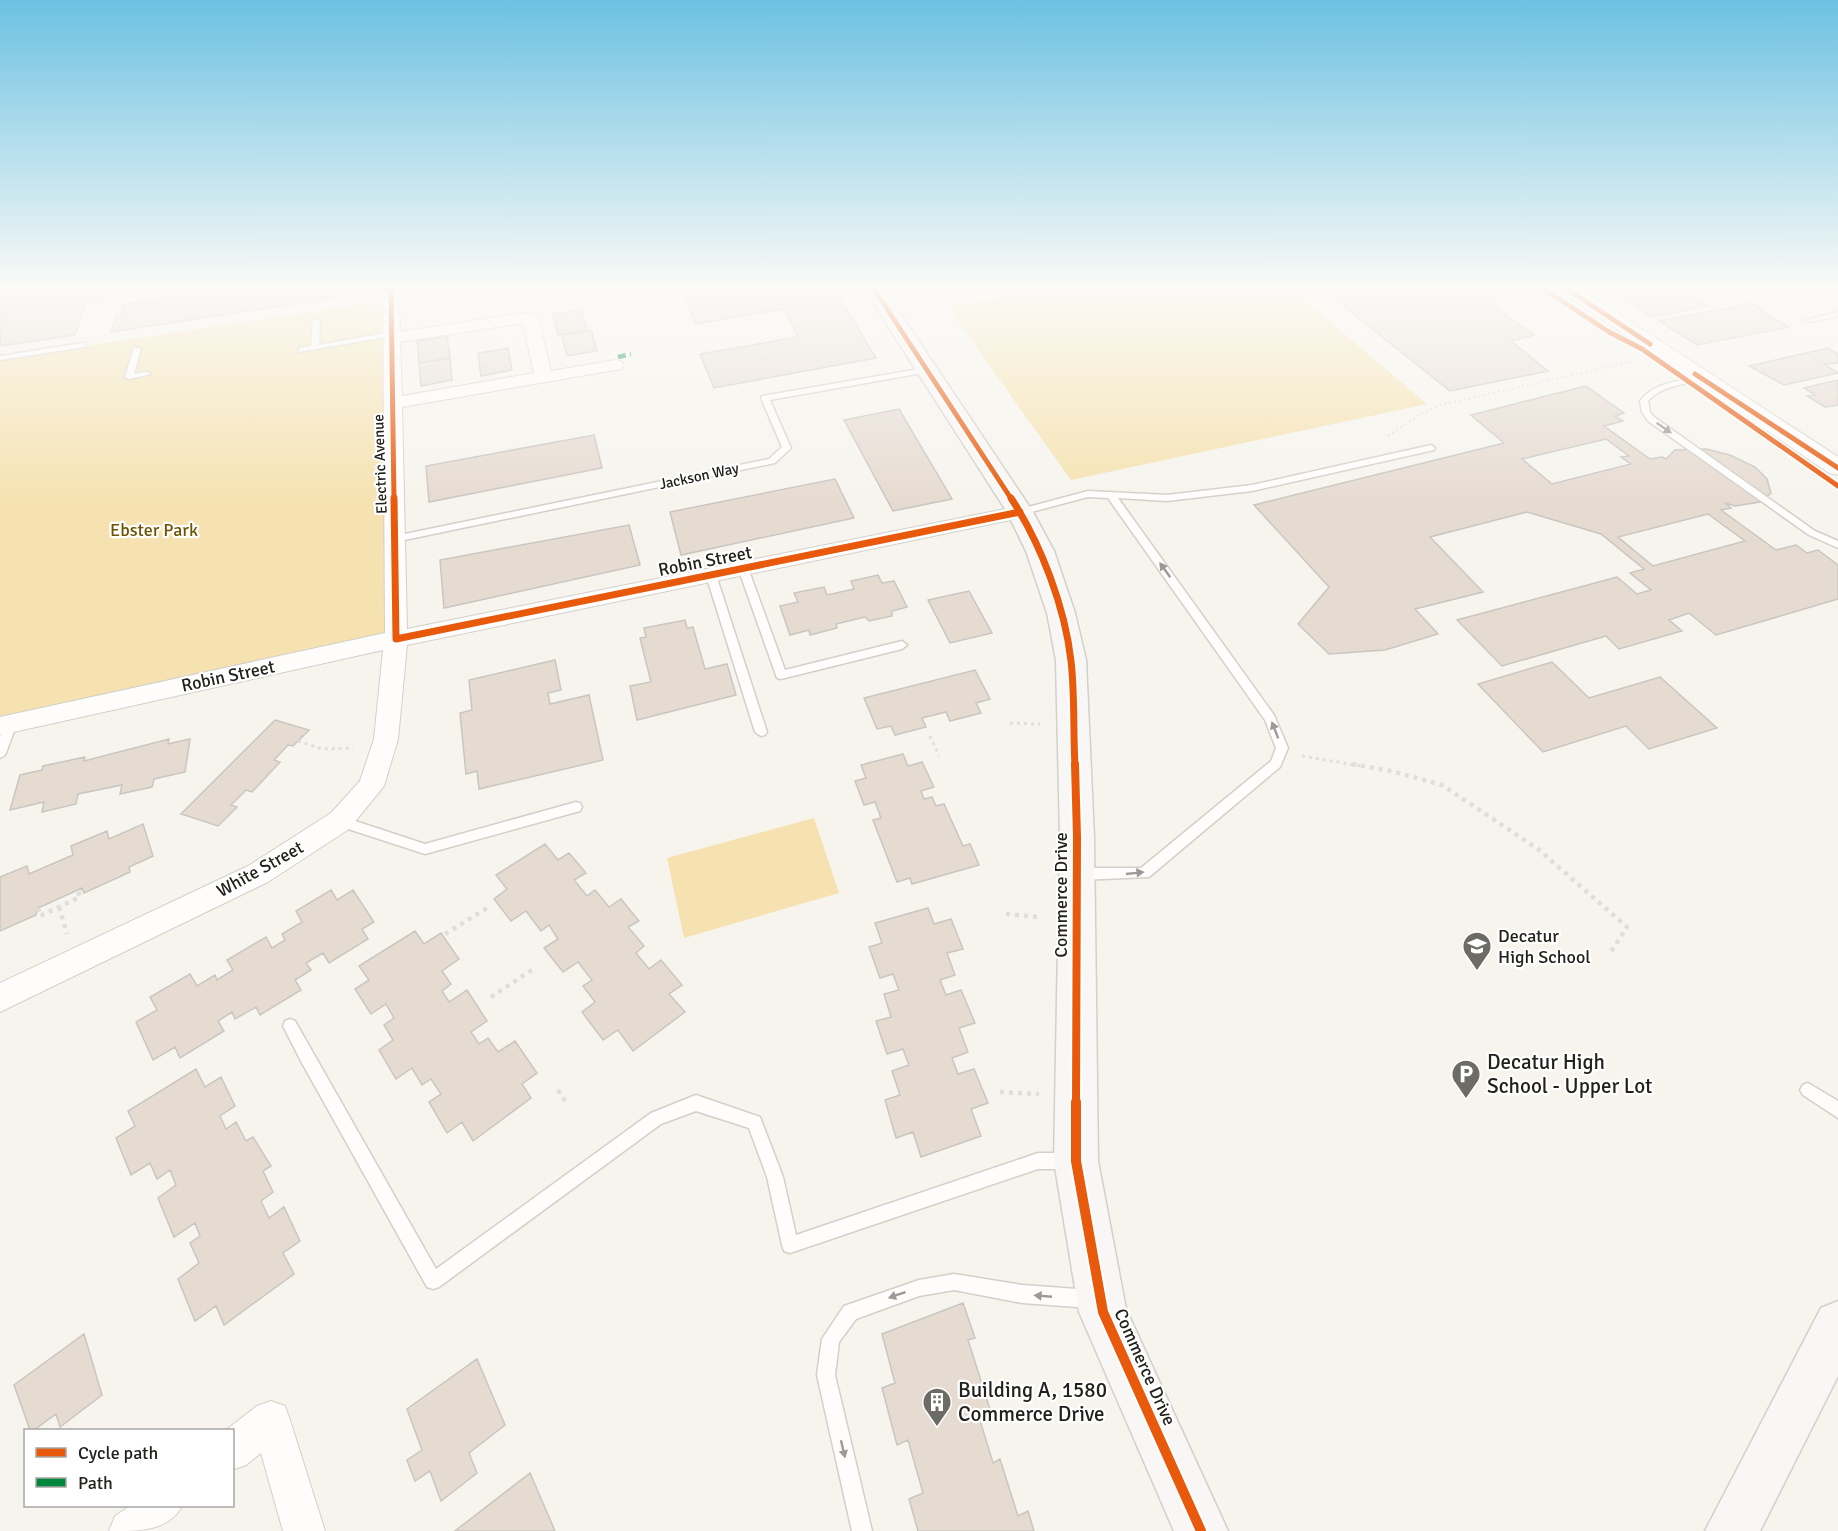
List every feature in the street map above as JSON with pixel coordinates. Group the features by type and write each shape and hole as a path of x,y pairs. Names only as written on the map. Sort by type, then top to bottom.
{"main road":[{"name":"Commerce Drive","path":"919,360 1020,512 1040,551 1061,613 1071,660 1077,874 1076,1161 1103,1311 1201,1531"},
{"path":"1732,1531 1838,1324"}],"street":[{"name":"Electric Avenue","path":"391,360 396,639"},
{"path":"540,360 544,378"},
{"path":"1675,360 1838,468"},
{"path":"392,403 615,365"},
{"name":"Robin Street","path":"6,724 396,639 1020,512"},
{"name":"White Street","path":"0,998 258,874 340,821 371,786 386,739 396,639"},
{"path":"234,1449 272,1420 304,1531"},
{"path":"130,1531 161,1507"}],"lane":[{"path":"134,360 129,377 147,374"},
{"name":"Jackson Way","path":"395,539 772,461 787,448 765,398 925,370"},
{"path":"1702,378 1657,390 1648,395 1644,400 1646,412 1651,419 1812,533 1838,545"},
{"path":"1020,512 1088,494 1167,498 1252,488 1431,448"},
{"path":"1077,874 1144,873 1276,764 1282,748 1270,718 1112,497"},
{"path":"743,568 781,675 902,645"},
{"path":"711,575 760,732"},
{"path":"0,753 6,724"},
{"path":"340,821 425,849 576,807"},
{"path":"290,1026 317,1079 348,1128 433,1281 656,1118 696,1103 755,1122 775,1177 790,1245 1038,1161 1076,1161"},
{"path":"1808,1090 1838,1110"},
{"path":"862,1531 826,1375 831,1339 850,1312 919,1288 954,1282 1022,1294 1101,1300"}],"path":[{"path":"1377,460 1367,451 1419,415 1444,404 1642,360"},
{"path":"1010,723 1040,724"},
{"path":"930,736 939,756"},
{"path":"298,741 322,749 353,748"},
{"path":"1308,759 1391,771 1442,785 1538,849 1627,927 1609,955"},
{"path":"38,908 40,916 80,897 78,890"},
{"path":"59,907 67,934"},
{"path":"445,934 487,908"},
{"path":"1006,914 1039,916"},
{"path":"491,997 536,967"},
{"path":"558,1090 565,1101"},
{"path":"1000,1092 1038,1094"}],"green space":[{"name":"Ebster Park","path":"0,360 388,360 388,635 0,720"},
{"path":"986,360 1376,360 1427,404 1071,480"},
{"path":"814,818 839,893 684,938 667,858"}],"building":[{"path":"450,360 452,380 421,386 419,363"},
{"path":"479,360 510,360 512,370 481,376"},
{"path":"703,360 863,360 714,388"},
{"path":"1412,360 1535,360 1548,371 1450,391"},
{"path":"1773,360 1838,360 1838,363 1824,364 1838,373 1784,385 1749,366"},
{"path":"1838,380 1838,405 1825,407 1807,396 1815,395 1804,388"},
{"path":"1586,386 1624,413 1615,416 1623,421 1604,426 1650,459 1662,457 1666,459 1675,450 1706,449 1730,455 1755,467 1767,479 1771,493 1760,502 1735,506 1725,503 1731,508 1721,510 1776,550 1796,545 1807,553 1818,550 1838,565 1838,599 1716,635 1689,613 1669,620 1682,631 1619,649 1606,636 1502,666 1457,620 1617,577 1637,594 1651,590 1630,573 1644,569 1601,534 1527,512 1430,537 1483,592 1415,609 1438,634 1385,650 1329,654 1298,624 1329,587 1254,505 1504,443 1471,415","holes":["1606,439 1629,456 1621,457 1631,464 1552,484 1522,459","1708,514 1745,541 1653,566 1618,537"]},
{"path":"899,409 952,499 893,511 844,420"},
{"path":"594,435 602,468 429,502 426,466"},
{"path":"835,479 854,518 681,555 670,512"},
{"path":"629,525 640,565 444,608 440,560"},
{"path":"878,575 882,583 894,581 907,607 892,611 892,616 869,621 865,617 836,624 837,628 810,635 809,630 790,635 780,606 798,602 794,593 824,587 827,595 854,589 851,581"},
{"path":"969,591 992,633 950,643 928,600"},
{"path":"685,620 687,628 693,627 705,669 727,664 736,695 637,720 630,686 651,682 640,638 646,637 644,628"},
{"path":"555,660 561,690 548,693 550,704 589,695 603,760 479,789 477,771 466,774 460,713 472,710 469,680"},
{"path":"1552,662 1589,698 1660,677 1717,728 1649,749 1626,726 1543,752 1478,684"},
{"path":"975,670 990,699 976,703 981,713 950,721 946,712 922,718 926,727 895,735 891,726 877,729 864,698"},
{"path":"275,720 309,730 293,746 288,745 274,760 280,762 252,792 246,790 231,805 237,807 218,826 181,814"},
{"path":"169,739 168,744 190,739 185,772 154,779 152,787 120,794 122,785 78,794 76,804 42,812 44,802 10,810 20,775 42,770 43,766 85,757 84,761"},
{"path":"903,754 908,766 922,762 934,787 921,791 924,799 932,797 936,806 944,804 963,846 970,844 979,865 912,884 910,878 897,882 873,820 881,818 875,802 864,805 855,781 866,778 861,765"},
{"path":"143,824 153,856 129,867 130,872 84,893 82,888 38,908 36,915 0,931 0,877 27,866 29,874 73,855 71,846 107,831 109,839"},
{"path":"545,844 558,860 569,853 586,873 574,880 587,896 595,890 609,907 621,899 639,921 628,927 644,946 636,953 649,969 661,960 682,985 669,994 685,1012 633,1051 618,1030 603,1040 582,1012 595,1002 583,986 592,980 578,962 563,972 544,948 558,939 549,925 541,931 526,911 511,921 494,899 507,889 496,875"},
{"path":"331,890 337,900 353,890 374,922 362,929 368,939 329,963 323,953 306,963 311,970 295,980 301,990 260,1015 256,1007 235,1019 232,1012 218,1021 224,1031 180,1058 175,1047 153,1060 136,1022 157,1010 150,997 190,974 197,986 215,975 217,980 233,970 227,960 266,937 272,948 285,940 282,934 302,922 296,911"},
{"path":"928,908 934,924 951,919 963,949 947,953 955,975 940,980 946,995 961,990 975,1023 959,1028 968,1052 952,1058 958,1074 974,1069 988,1103 971,1109 981,1136 921,1157 913,1132 896,1138 885,1100 900,1095 892,1071 909,1065 903,1049 887,1054 876,1021 891,1017 884,994 899,990 893,974 880,978 869,947 882,943 875,923"},
{"path":"415,931 424,944 441,933 459,959 442,971 451,984 442,991 449,1002 467,990 487,1021 471,1032 479,1044 488,1038 498,1052 515,1041 537,1073 522,1084 531,1098 473,1141 462,1122 447,1133 429,1102 441,1094 431,1079 422,1085 412,1068 396,1079 379,1050 393,1040 384,1025 394,1018 386,1004 371,1014 355,989 369,980 359,966"},
{"path":"196,1069 205,1087 221,1077 235,1106 220,1116 226,1129 236,1122 246,1141 253,1137 271,1166 263,1171 273,1192 261,1201 269,1218 284,1207 300,1241 283,1253 294,1274 224,1325 216,1306 195,1321 178,1279 199,1263 190,1243 200,1236 195,1223 174,1237 158,1198 176,1185 170,1170 157,1179 150,1163 131,1175 116,1138 135,1126 128,1111"},
{"name":"Building A, 1580 Commerce Drive","path":"963,1303 975,1338 968,1340 990,1409 978,1414 993,1463 1000,1459 1018,1516 1028,1511 1034,1531 918,1531 909,1499 923,1493 908,1440 897,1445 882,1388 895,1383 882,1334"},
{"path":"84,1334 102,1395 60,1427 56,1414 35,1429 30,1429 14,1385"},
{"path":"477,1359 505,1425 469,1453 477,1473 441,1501 430,1471 415,1481 407,1460 422,1450 407,1409"},
{"path":"530,1473 555,1531 455,1531"}],"cycle path":[{"path":"392,360 396,639 1020,512"},
{"path":"921,360 1020,512 1040,551 1061,613 1071,660 1077,837 1076,1161 1103,1312 1201,1531"},
{"path":"1658,360 1838,486"},
{"path":"1695,374 1838,468"}],"place":[{"name":"Decatur High School","path":"1477,972"},
{"name":"Decatur High School - Upper Lot","path":"1466,1100"},
{"name":"Building A, 1580 Commerce Drive","path":"937,1428"}]}
